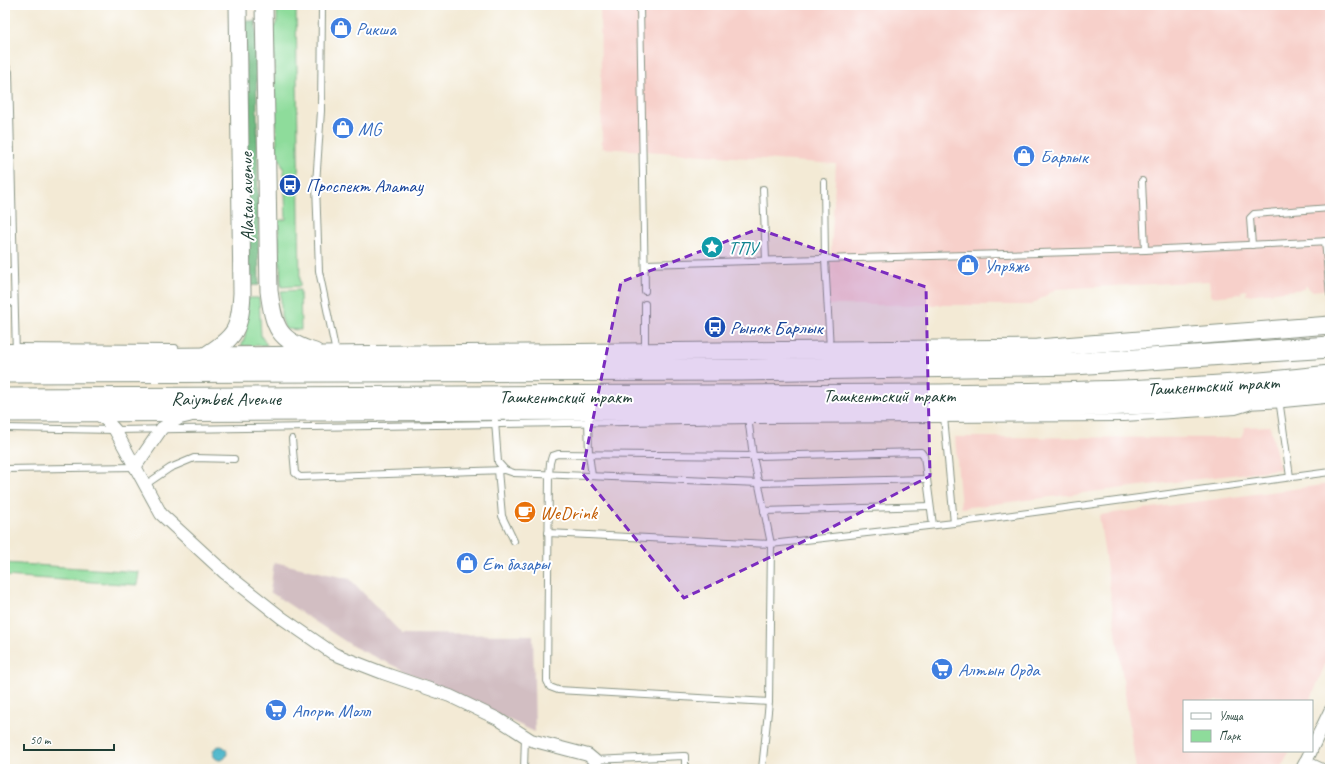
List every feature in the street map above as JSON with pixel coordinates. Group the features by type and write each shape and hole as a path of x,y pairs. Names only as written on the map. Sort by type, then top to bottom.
{"highway":[{"name":"Raiymbek Avenue","path":"9,357 191,371 741,370 1074,364 1330,347"},
{"name":"Ташкентский тракт","path":"448,397 1082,393 1275,382 1330,376"},
{"name":"Raiymbek Avenue","path":"5,399 448,397"}],"main road":[{"name":"Alatau avenue","path":"205,356 228,340 236,328 241,313 238,6"},
{"path":"238,6 264,6"},
{"name":"Alatau avenue","path":"264,6 269,284 272,313 276,327 286,339 301,347 332,355"},
{"path":"9,357 332,355 645,346 830,345 1038,348 1330,325"},
{"path":"5,413 206,412 495,418 748,415 944,415 1278,399 1330,394"}],"street":[{"path":"135,467 162,428 180,418 206,412"},
{"path":"96,413 106,420 115,430 161,514 225,573 282,618 334,654 450,696 498,719 531,740 588,755 596,765"},
{"path":"1313,746 1330,710"},
{"path":"1310,752 1304,766 1320,769"}],"lane":[{"path":"322,5 321,111 316,184 319,271 332,355 357,347"},
{"path":"640,5 645,291"},
{"path":"5,64 10,72 14,302 9,357 184,349 205,356"},
{"path":"1142,181 1145,250"},
{"path":"824,182 825,259 830,345"},
{"path":"763,189 766,260"},
{"path":"1252,245 1250,218 1254,214 1330,208"},
{"path":"5,240 13,240"},
{"path":"645,264 1145,250 1328,241 1330,294"},
{"path":"5,272 13,272"},
{"path":"5,302 14,302"},
{"path":"645,304 645,346"},
{"path":"1048,340 1077,340 1100,343"},
{"path":"1278,399 1290,477"},
{"path":"748,415 753,456 771,544 769,702 762,769"},
{"path":"944,415 954,523"},
{"path":"587,417 592,476"},
{"path":"5,428 115,430 495,418 498,462 505,470"},
{"path":"292,439 295,472 300,477 505,470 514,473 549,475 759,483 927,479"},
{"path":"769,702 558,690 550,687 546,681 549,475 552,456 558,454 589,454 753,456 922,452 924,456 933,525"},
{"path":"145,485 170,468 194,458 234,459"},
{"path":"5,469 135,467"},
{"path":"498,470 502,516 514,542"},
{"path":"548,533 771,544 954,523 1330,472"},
{"path":"764,511 930,506"},
{"path":"524,769 525,736"},
{"path":"596,765 685,756 686,769"}],"highlighted area":[{"path":"758,229 926,287 930,476 821,533 684,598 582,473 621,282"}],"shaded area":[{"name":"Барлык","path":"600,5 1330,5 1330,289 1312,291 1305,285 1305,289 1246,295 1246,290 1241,291 1241,294 1211,297 1209,281 1056,289 1031,305 828,305 836,164 602,148"},
{"path":"1270,426 1280,469 961,508 955,437 1241,438 1245,427"},
{"path":"1330,484 1330,653 1310,700 1183,700 1183,752 1289,752 1281,769 1136,769 1099,515"},
{"path":"274,562 350,579 402,634 533,635 535,732 354,647 270,592"}],"green space":[{"path":"277,5 296,5 300,286 281,287 278,221 286,219 284,171 277,152 273,30 277,21"},
{"path":"245,21 256,21 259,285 248,286"},
{"path":"300,290 301,330 285,329 281,316 281,291"},
{"path":"248,298 259,298 261,336 267,345 241,346 245,337"},
{"path":"5,563 139,572 137,585 5,576"}],"water":[{"path":"217,746 223,746 227,750 227,756 223,760 217,760 213,756 213,750"}],"place":[{"name":"Рикша","path":"341,28"},
{"name":"MG","path":"343,128"},
{"name":"Барлык","path":"1024,156"},
{"name":"Проспект Алатау","path":"290,185"},
{"name":"ТПУ","path":"712,247"},
{"name":"Упряжь","path":"968,265"},
{"name":"Рынок Барлык","path":"715,327"},
{"name":"WeDrink","path":"525,512"},
{"name":"Ет базары","path":"467,563"},
{"name":"Алтын Орда","path":"942,669"},
{"name":"Апорт Молл","path":"276,710"}]}
